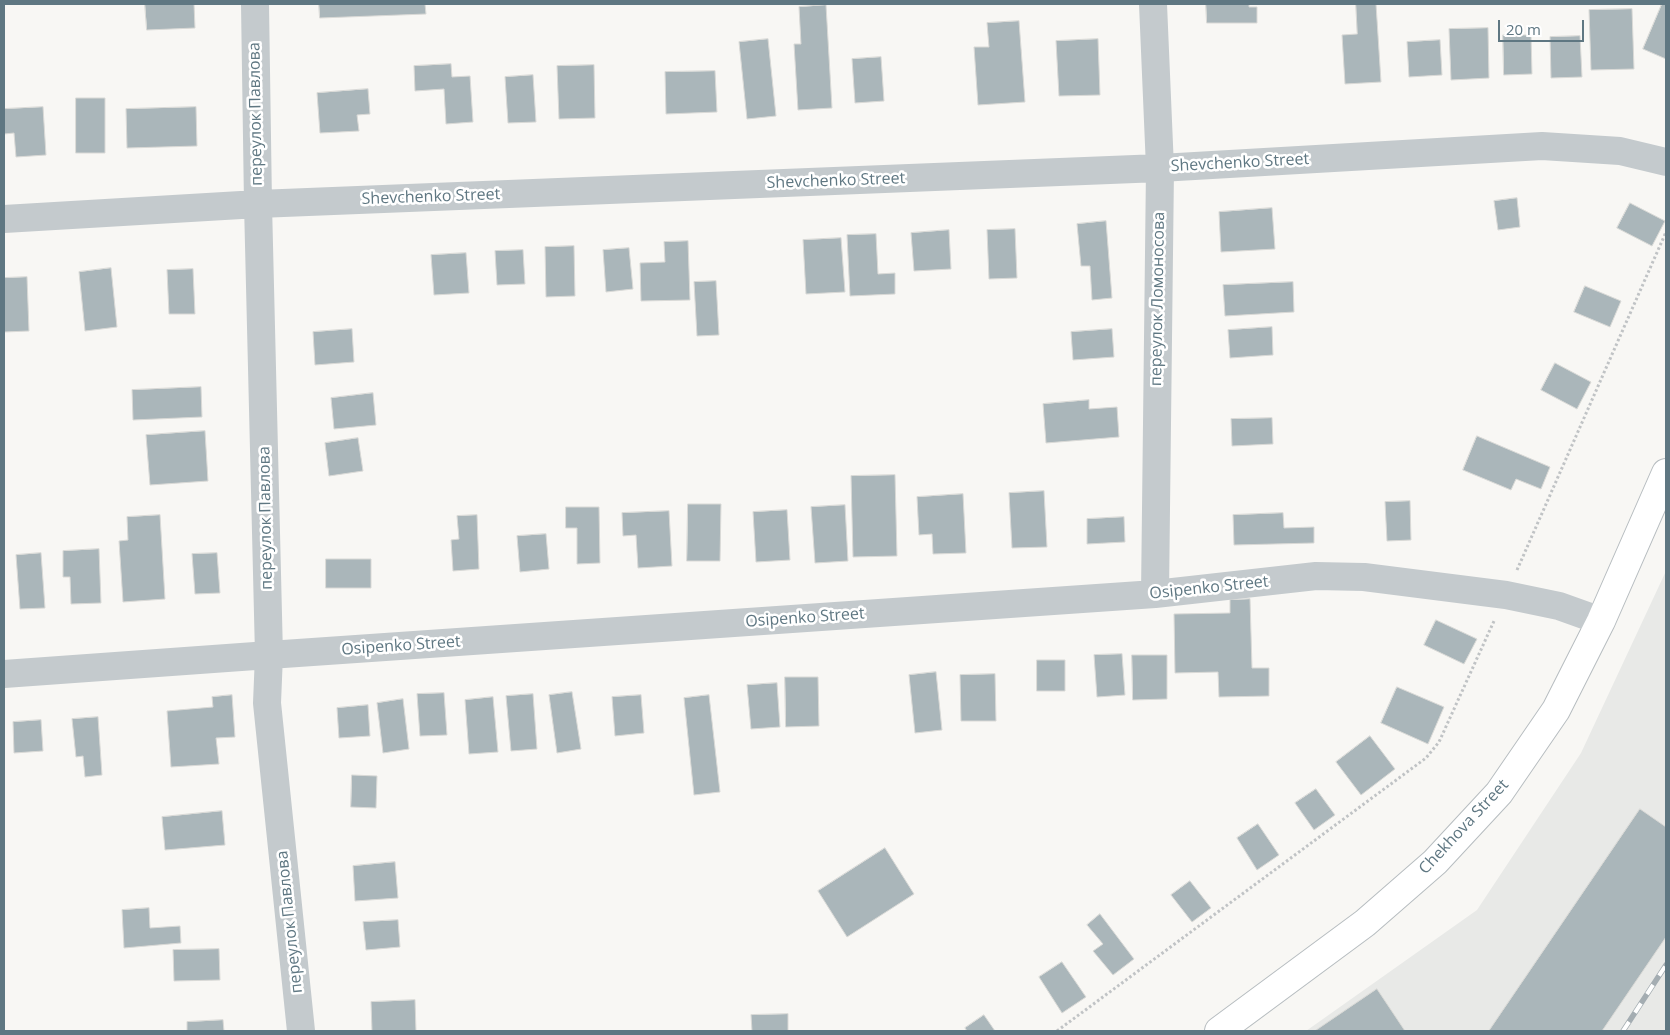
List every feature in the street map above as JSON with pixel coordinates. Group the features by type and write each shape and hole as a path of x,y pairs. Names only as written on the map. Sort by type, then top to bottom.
{"main road":[{"name":"Chekhova Street","path":"1219,1031 1365,923 1435,862 1500,793 1556,710 1601,621 1666,473"}],"street":[{"name":"переулок Павлова","path":"255,4 269,655 267,703 301,1031"},
{"name":"переулок Ломоносова","path":"1153,4 1160,168 1155,594"},
{"name":"Shevchenko Street","path":"4,219 258,204 1160,168 1542,146 1620,152 1666,162"},
{"name":"Osipenko Street","path":"4,674 1155,594 1316,576 1364,577 1506,595 1559,606 1601,621"}],"path":[{"path":"1057,1031 1426,758 1439,742 1666,232"}],"shaded area":[{"path":"1666,571 1666,1031 1306,1031 1477,910 1581,753"}],"building":[{"path":"145,4 194,4 195,28 147,30"},
{"path":"319,4 425,4 426,14 320,18"},
{"path":"1206,4 1249,4 1249,7 1257,7 1257,23 1207,23"},
{"path":"1356,4 1376,4 1381,82 1345,84 1342,35 1357,34"},
{"path":"1662,4 1666,4 1666,59 1643,49"},
{"path":"826,5 832,108 798,110 794,44 801,44 799,7"},
{"path":"1632,9 1634,69 1591,70 1589,10"},
{"path":"1019,21 1025,102 978,105 974,47 989,47 987,23"},
{"path":"1488,28 1489,78 1451,80 1449,29"},
{"path":"1503,35 1531,35 1532,74 1504,75"},
{"path":"1580,36 1582,77 1551,78 1550,37"},
{"path":"768,39 776,116 747,119 739,42"},
{"path":"1098,39 1100,95 1059,96 1056,41"},
{"path":"1440,40 1442,75 1409,77 1407,42"},
{"path":"881,57 884,101 855,103 852,59"},
{"path":"451,64 452,77 470,76 473,122 446,124 444,89 415,91 414,66"},
{"path":"594,65 595,118 559,119 557,66"},
{"path":"715,71 717,112 666,114 665,72"},
{"path":"533,75 536,122 508,123 505,77"},
{"path":"368,89 370,114 357,115 359,131 320,133 317,93"},
{"path":"76,98 105,98 105,153 76,153"},
{"path":"43,107 46,155 16,157 14,133 4,134 4,109"},
{"path":"196,107 197,146 127,148 126,109"},
{"path":"1517,198 1520,227 1498,230 1494,201"},
{"path":"1630,203 1665,221 1652,246 1617,228"},
{"path":"1272,208 1275,249 1221,252 1219,212"},
{"path":"1106,221 1112,298 1092,300 1090,266 1081,266 1077,224"},
{"path":"1015,229 1017,278 989,279 987,230"},
{"path":"949,230 951,269 914,271 911,233"},
{"path":"876,234 878,274 895,273 895,294 850,296 847,235"},
{"path":"841,238 845,292 806,294 803,240"},
{"path":"688,241 690,300 641,301 640,263 665,262 664,242"},
{"path":"574,246 575,296 546,297 545,247"},
{"path":"629,248 633,289 606,292 603,250"},
{"path":"523,250 525,284 497,285 495,251"},
{"path":"466,253 469,293 434,295 431,255"},
{"path":"111,268 117,327 85,331 79,272"},
{"path":"193,269 195,314 169,314 167,270"},
{"path":"27,277 29,331 4,332 4,278"},
{"path":"716,281 719,335 697,336 694,282"},
{"path":"1293,282 1294,312 1225,316 1223,285"},
{"path":"1585,286 1621,301 1610,327 1574,312"},
{"path":"1272,327 1273,355 1230,358 1228,330"},
{"path":"352,329 354,362 315,365 313,332"},
{"path":"1112,329 1114,357 1073,360 1071,332"},
{"path":"1555,363 1591,382 1577,409 1541,390"},
{"path":"201,387 202,417 133,420 132,390"},
{"path":"373,393 376,425 334,429 331,398"},
{"path":"1089,400 1089,409 1117,407 1119,437 1046,443 1043,404"},
{"path":"1272,418 1273,444 1232,446 1231,419"},
{"path":"205,431 208,481 150,485 146,435"},
{"path":"1477,436 1550,467 1541,489 1516,479 1511,490 1463,470"},
{"path":"358,438 363,471 329,476 325,443"},
{"path":"895,475 897,556 853,557 851,476"},
{"path":"1044,491 1047,547 1012,548 1009,493"},
{"path":"963,494 966,553 933,554 932,534 919,535 917,497"},
{"path":"1410,501 1411,540 1387,541 1385,502"},
{"path":"688,504 721,504 720,561 687,561"},
{"path":"845,505 848,561 815,563 811,507"},
{"path":"566,507 599,507 600,563 577,564 577,528 566,528"},
{"path":"787,510 790,560 756,562 753,512"},
{"path":"669,511 672,566 638,568 636,535 623,536 622,513"},
{"path":"1283,513 1284,528 1314,527 1314,543 1234,545 1233,515"},
{"path":"160,515 165,599 123,602 119,541 128,540 127,517"},
{"path":"477,515 479,569 453,571 451,540 459,539 457,516"},
{"path":"1124,517 1125,542 1087,544 1087,519"},
{"path":"546,534 549,569 520,572 517,536"},
{"path":"99,549 101,603 71,604 70,577 63,577 63,551"},
{"path":"41,553 45,608 20,609 16,555"},
{"path":"217,553 220,593 195,594 192,554"},
{"path":"326,559 371,559 371,588 326,588"},
{"path":"1250,599 1252,668 1269,668 1269,696 1219,697 1218,672 1175,673 1174,614 1230,613 1230,600"},
{"path":"1436,620 1477,639 1464,664 1424,645"},
{"path":"1122,654 1125,695 1097,697 1094,655"},
{"path":"1132,655 1167,655 1167,699 1133,700"},
{"path":"1037,660 1065,660 1065,691 1037,691"},
{"path":"936,672 942,730 915,733 909,675"},
{"path":"995,674 996,721 961,721 960,675"},
{"path":"785,677 818,677 819,726 786,727"},
{"path":"777,683 780,727 751,729 747,685"},
{"path":"1397,687 1444,707 1428,744 1381,723"},
{"path":"572,692 581,749 557,753 549,695"},
{"path":"444,693 447,735 420,736 417,694"},
{"path":"533,694 537,749 511,751 506,696"},
{"path":"232,695 235,737 216,738 219,764 171,767 167,711 213,707 212,697"},
{"path":"641,695 644,733 615,736 612,697"},
{"path":"709,695 720,792 694,795 684,698"},
{"path":"493,697 498,752 469,754 465,700"},
{"path":"403,699 409,749 383,753 377,703"},
{"path":"368,705 370,736 339,738 337,708"},
{"path":"98,717 102,775 85,777 83,756 76,757 72,719"},
{"path":"41,720 43,751 14,753 13,722"},
{"path":"1370,736 1395,769 1361,795 1336,762"},
{"path":"352,775 377,776 376,808 351,807"},
{"path":"1316,789 1335,815 1314,830 1295,803"},
{"path":"1640,809 1666,827 1666,937 1602,1031 1489,1031"},
{"path":"222,811 225,845 165,850 162,817"},
{"path":"1258,824 1279,855 1257,870 1237,838"},
{"path":"885,848 914,894 847,937 818,891"},
{"path":"395,862 398,898 355,901 353,866"},
{"path":"1190,881 1211,908 1192,922 1171,895"},
{"path":"149,908 150,928 180,926 181,943 124,948 122,910"},
{"path":"1100,914 1134,959 1113,975 1093,951 1103,944 1087,925"},
{"path":"398,920 400,947 366,950 363,922"},
{"path":"219,949 220,980 174,981 173,950"},
{"path":"1062,962 1086,997 1062,1013 1039,977"},
{"path":"1377,989 1405,1031 1315,1031"},
{"path":"415,1000 416,1031 372,1031 371,1002"},
{"path":"788,1014 788,1031 752,1031 751,1015"},
{"path":"984,1015 995,1031 967,1031 965,1028"},
{"path":"223,1020 224,1031 187,1031 187,1022"}],"railway":[{"path":"1623,1031 1666,965"}]}
